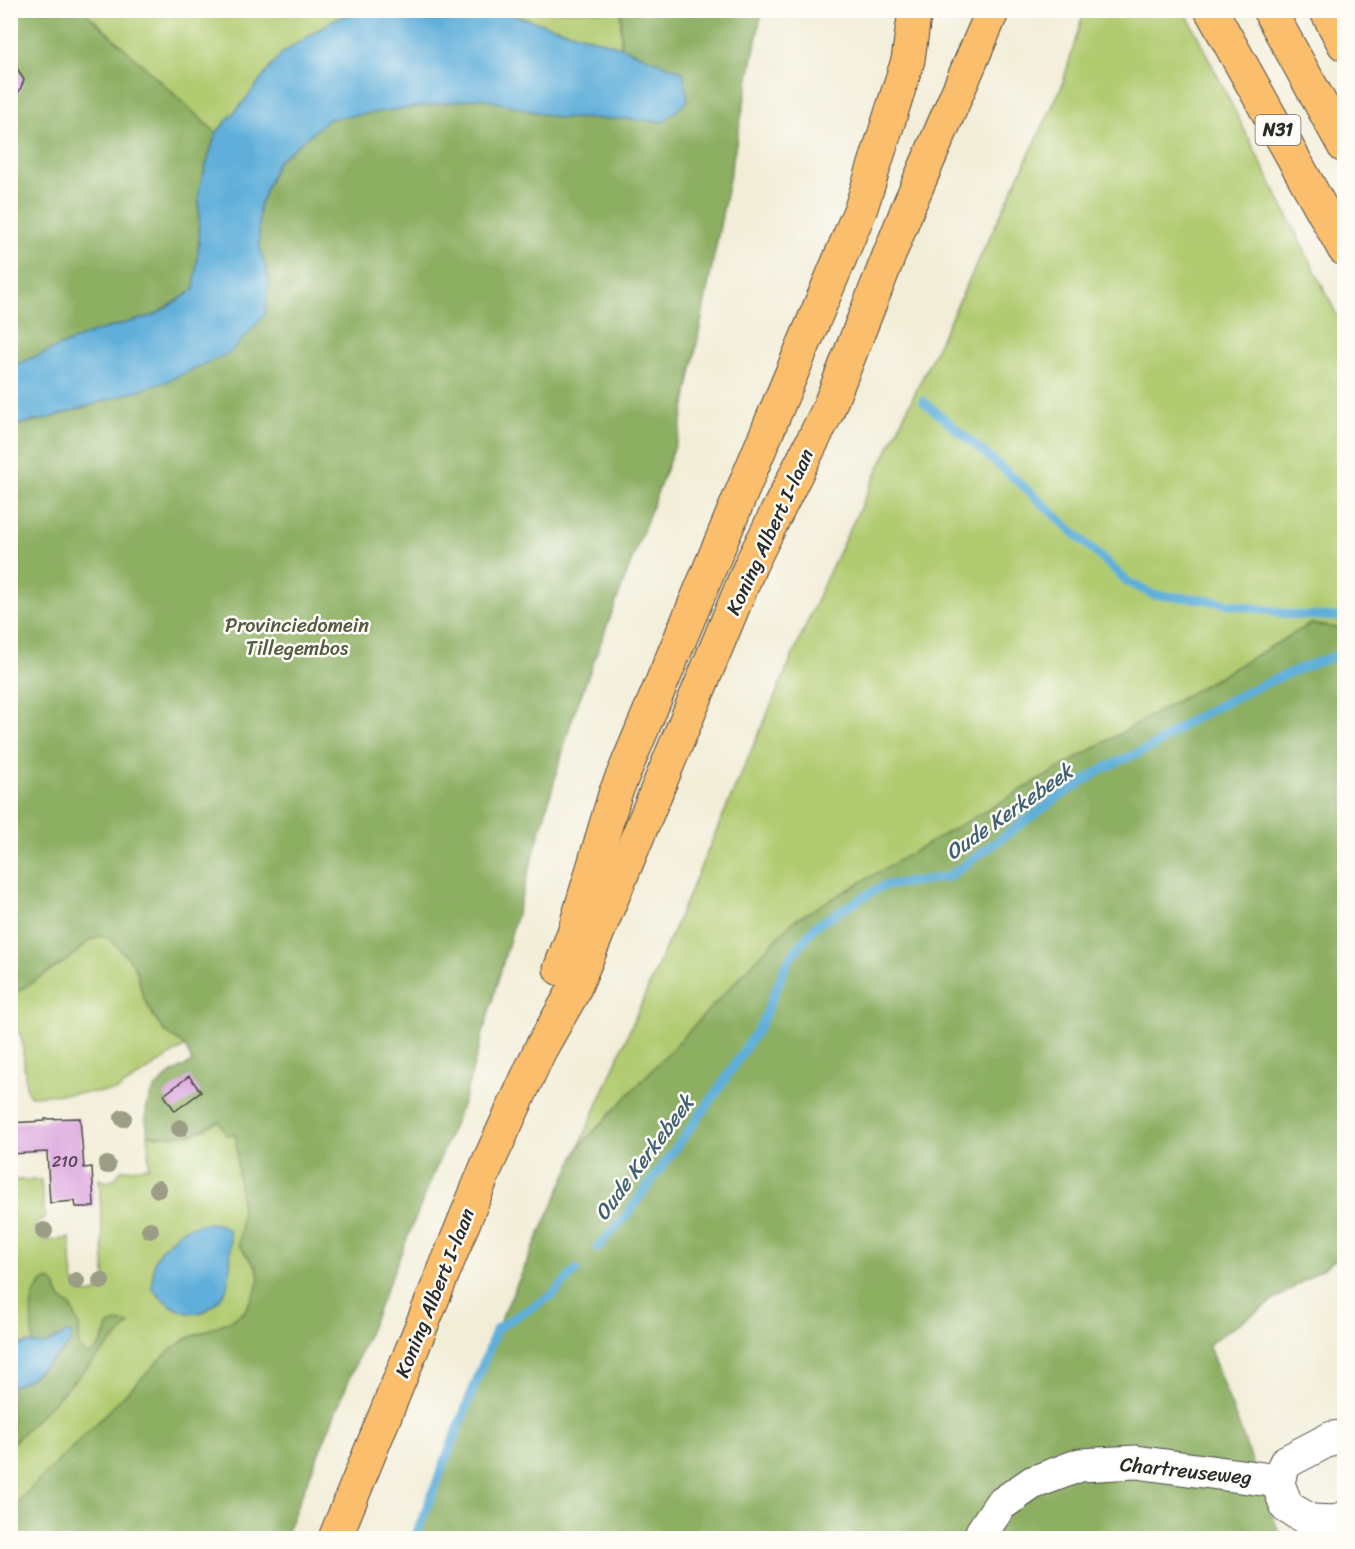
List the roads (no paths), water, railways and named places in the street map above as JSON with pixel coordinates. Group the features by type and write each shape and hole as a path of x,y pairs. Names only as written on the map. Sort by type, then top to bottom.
{"main road":[{"name":"Koning Albert I-laan","path":"540,1050 559,973 574,932 615,794 861,208 908,60 915,10"},
{"name":"Koning Albert I-laan","path":"335,1539 488,1163 540,1050 573,992 751,564 827,412 909,205 993,10"},
{"name":"N31","path":"1211,10 1344,249"},
{"name":"N31","path":"1269,10 1344,146"},
{"path":"1326,10 1344,44"}],"lane":[{"name":"Chartreuseweg","path":"1344,1437 1332,1438 1286,1462 1277,1481 1287,1507 1311,1521 1336,1522 1344,1518"},
{"name":"Chartreuseweg","path":"981,1539 982,1532 1000,1505 1032,1482 1080,1465 1136,1462 1277,1481"}],"water":[{"path":"360,11 499,11 621,47 683,72 688,101 663,122 558,118 481,98 329,119 277,162 259,207 259,245 269,279 265,315 230,353 165,382 49,418 11,426 11,367 91,333 155,315 194,290 199,243 199,189 216,133 281,54 333,20"},
{"path":"211,1223 221,1225 229,1231 230,1262 227,1286 224,1294 211,1307 202,1312 184,1312 167,1303 152,1289 154,1262 161,1249 182,1230"},
{"path":"67,1333 72,1336 67,1347 27,1380 11,1387 11,1349 27,1343 44,1345"}],"waterway":[{"path":"923,401 1014,478 1128,582 1154,595 1201,599 1294,615 1344,617"},
{"name":"Oude Kerkebeek","path":"597,1248 625,1217 716,1093 761,1024 788,961 815,926 882,886 948,877 1057,798 1104,768 1154,746 1191,720 1246,692 1301,668 1344,653"},
{"path":"415,1538 497,1328 551,1296 576,1270"}],"park label":[{"name":"Provinciedomein Tillegembos","path":"297,636"}]}
